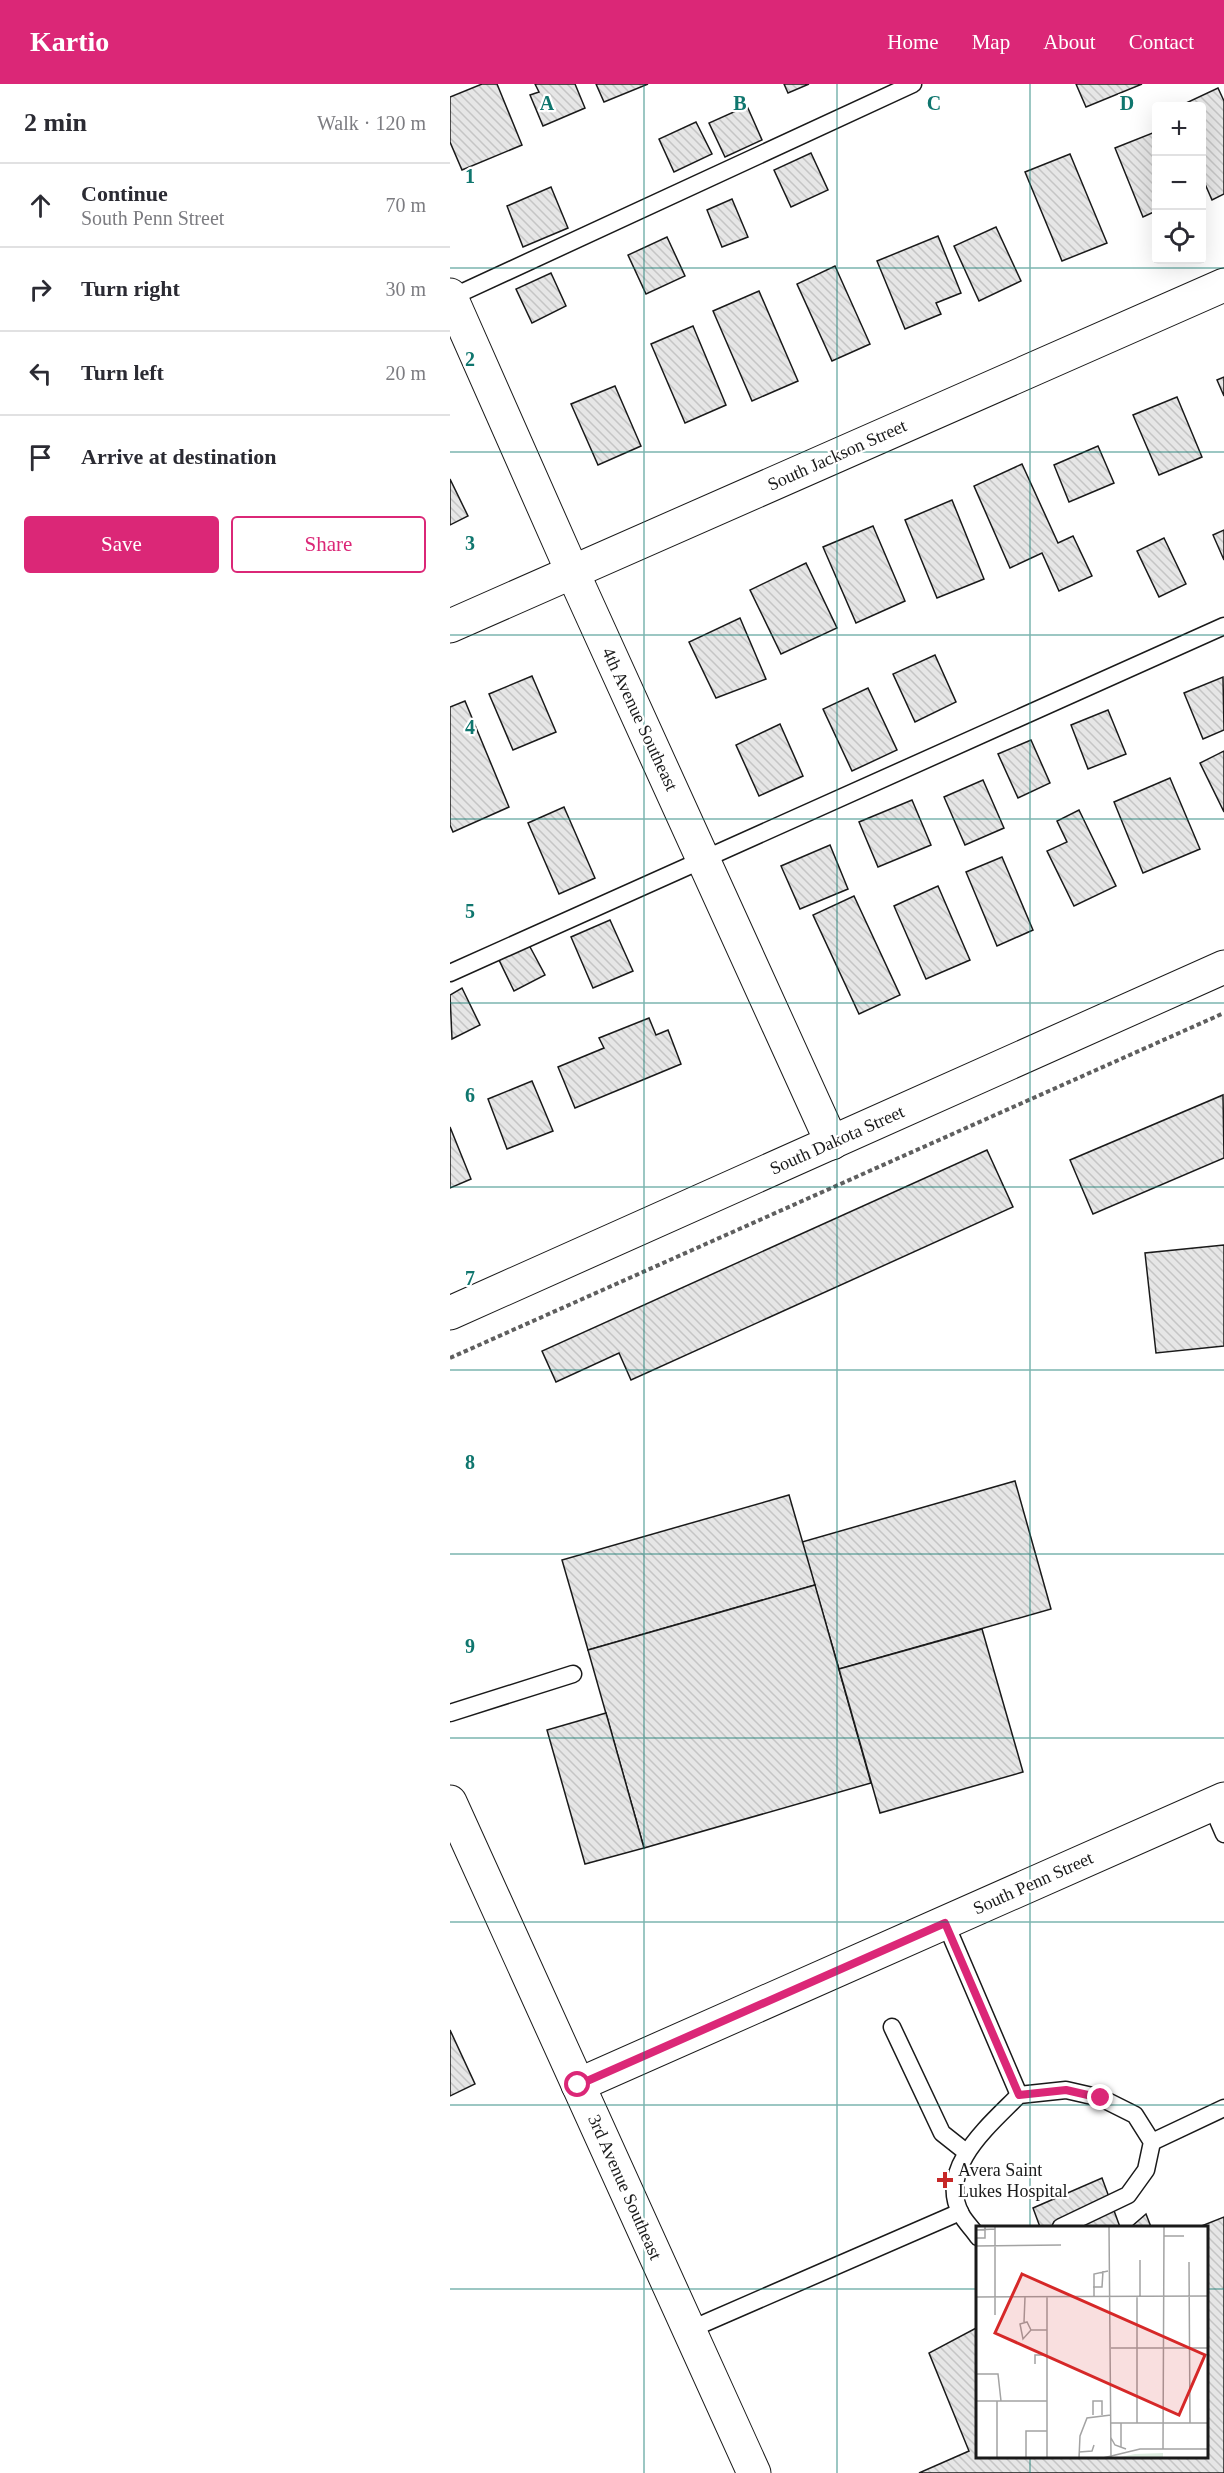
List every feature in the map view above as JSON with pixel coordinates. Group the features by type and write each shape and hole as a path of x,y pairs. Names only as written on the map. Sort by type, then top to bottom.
{"street":[{"name":"South Jackson Street","path":"450,626 1224,285"},
{"name":"4th Avenue Southeast","path":"450,297 832,1143"},
{"name":"South Dakota Street","path":"450,1313 1224,966"},
{"name":"South Penn Street","path":"578,2085 1218,1801"},
{"name":"3rd Avenue Southeast","path":"450,1802 754,2473"}],"lane":[{"path":"450,297 913,84"},
{"path":"450,973 1224,626"},
{"path":"450,1713 573,1674"},
{"path":"1218,1801 1224,1834"},
{"path":"945,1923 1019,2095"},
{"path":"892,2027 942,2133 966,2152"},
{"path":"976,2234 960,2212 955,2185 966,2152 1019,2095 1066,2090 1101,2098 1135,2115 1152,2142 1146,2170 1128,2195 1062,2226"},
{"path":"1152,2142 1224,2108"},
{"path":"689,2330 960,2212"}],"path":[{"path":"450,1358 1224,1013"}],"building":[{"path":"482,84 497,84 522,145 462,170 450,142 450,97"},
{"path":"535,84 575,84 585,108 543,126 530,95 539,92"},
{"path":"596,84 648,84 604,102"},
{"path":"784,84 809,84 788,93"},
{"path":"1076,84 1142,84 1086,107"},
{"path":"1218,88 1224,101 1224,194 1212,200 1206,186 1206,102 1188,102"},
{"path":"747,106 762,140 725,157 709,123"},
{"path":"696,122 712,154 674,172 659,139"},
{"path":"1152,133 1152,213 1143,217 1115,148"},
{"path":"811,153 828,190 791,207 774,170"},
{"path":"1070,154 1107,243 1062,261 1025,172"},
{"path":"551,187 568,228 523,247 507,206"},
{"path":"732,199 748,237 722,247 707,210"},
{"path":"996,227 1021,281 979,301 954,246"},
{"path":"938,236 961,293 936,303 941,314 905,329 877,261"},
{"path":"667,237 685,276 646,294 628,255"},
{"path":"835,266 870,344 832,361 797,284"},
{"path":"551,273 566,306 532,323 516,289"},
{"path":"759,291 798,381 752,401 713,311"},
{"path":"693,326 726,405 685,423 651,344"},
{"path":"1224,377 1224,396 1217,380"},
{"path":"615,386 641,446 598,465 571,404"},
{"path":"1177,397 1202,457 1159,475 1133,415"},
{"path":"1098,446 1114,483 1069,502 1054,465"},
{"path":"1022,464 1058,543 1073,536 1092,576 1059,591 1042,553 1010,568 974,486"},
{"path":"450,479 468,516 450,525"},
{"path":"952,500 984,579 937,598 905,520"},
{"path":"873,526 905,601 856,623 823,547"},
{"path":"1224,530 1224,560 1213,535"},
{"path":"1164,538 1186,584 1159,597 1137,551"},
{"path":"806,563 837,628 781,654 750,590"},
{"path":"740,618 766,679 716,698 689,642"},
{"path":"935,655 956,702 915,722 893,674"},
{"path":"532,676 556,732 513,750 489,694"},
{"path":"1223,677 1224,730 1203,739 1184,693"},
{"path":"868,688 897,750 852,771 823,709"},
{"path":"465,701 509,807 453,832 450,825 450,707"},
{"path":"1108,710 1126,754 1088,769 1071,725"},
{"path":"780,724 803,776 759,796 736,745"},
{"path":"1031,740 1050,783 1018,798 998,754"},
{"path":"1224,751 1224,812 1200,763"},
{"path":"1170,778 1200,849 1143,873 1114,802"},
{"path":"983,780 1004,828 965,845 944,797"},
{"path":"912,800 931,845 878,867 859,822"},
{"path":"564,807 595,878 559,894 528,823"},
{"path":"1079,810 1116,886 1074,906 1047,851 1067,842 1057,821"},
{"path":"830,845 848,889 800,909 781,866"},
{"path":"1002,857 1033,930 997,946 966,872"},
{"path":"938,886 970,960 926,979 894,906"},
{"path":"854,896 900,995 859,1014 813,915"},
{"path":"610,920 633,971 593,988 571,937"},
{"path":"529,945 545,975 514,991 499,960"},
{"path":"462,988 480,1025 452,1039 450,995"},
{"path":"649,1018 656,1035 668,1030 681,1064 575,1108 558,1067 604,1048 599,1038"},
{"path":"532,1081 553,1131 507,1149 488,1099"},
{"path":"1223,1095 1224,1158 1093,1214 1070,1160"},
{"path":"450,1127 471,1179 450,1188"},
{"path":"987,1150 1013,1207 631,1380 619,1353 556,1382 542,1351"},
{"path":"1224,1245 1224,1346 1156,1353 1145,1253"},
{"path":"1015,1481 1051,1609 839,1669 802,1542"},
{"path":"789,1495 815,1585 588,1650 562,1560"},
{"path":"815,1585 871,1783 644,1848 588,1650"},
{"path":"982,1629 1023,1772 880,1813 839,1669"},
{"path":"606,1713 644,1848 585,1864 547,1730"},
{"path":"450,2030 475,2084 450,2096"},
{"name":"Avera Saint Lukes Hospital","path":"1102,2178 1120,2226 1040,2226 1033,2208"},
{"path":"1146,2214 1151,2226 1132,2226"},
{"path":"1224,2217 1224,2473 919,2473 969,2451 929,2353 976,2328 976,2458 1209,2458 1209,2226 1202,2226"}],"place":[{"name":"Avera Saint Lukes Hospital","path":"945,2180"}],"route":[{"path":"578,2085 945,1923 1019,2095 1066,2090 1101,2098"}]}
